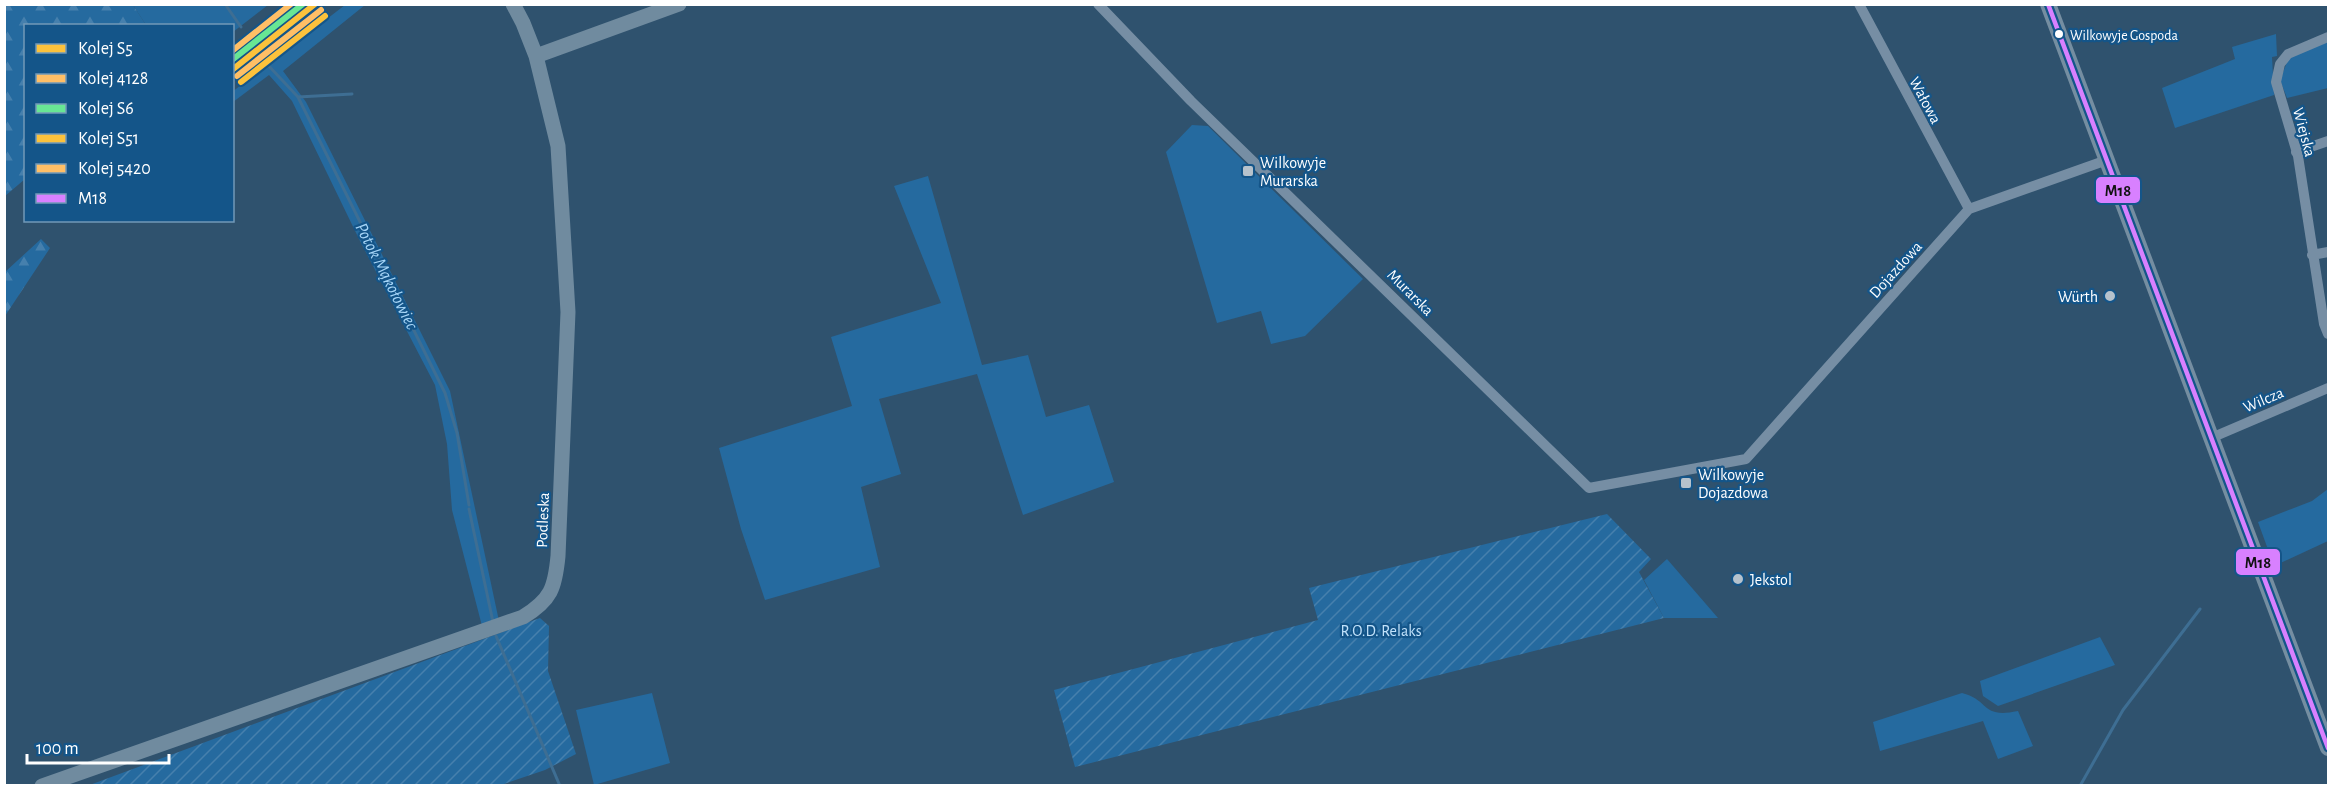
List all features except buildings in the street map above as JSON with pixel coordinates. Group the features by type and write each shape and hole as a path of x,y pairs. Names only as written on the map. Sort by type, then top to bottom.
{"main road":[{"path":"2048,4 2328,748"}],"street":[{"name":"Podleska","path":"42,786 523,617 549,597 556,580 558,556 568,312 558,146 536,56 513,4"},
{"path":"536,56 679,4"},
{"name":"Murarska","path":"1098,4 1191,101 1589,488 1746,459"},
{"name":"Wałowa","path":"1858,4 1969,209"},
{"name":"Wiejska","path":"2328,37 2288,54 2280,64 2276,82 2296,152 2324,324 2328,334"},
{"path":"2296,152 2328,141"},
{"name":"Dojazdowa","path":"1746,459 1969,209 2107,160"},
{"path":"2312,255 2328,252"},
{"name":"Wilcza","path":"2211,438 2328,388"}],"green space":[{"path":"5,4 133,5 145,24 24,24 24,180 5,196"},
{"path":"133,5 268,5 234,31 234,24 145,24"},
{"path":"345,5 365,5 283,71 306,102 450,391 499,621 482,626 452,510 447,444 435,385 359,239 292,101 269,75 234,101 234,90"},
{"path":"2276,34 2277,56 2272,57 2274,95 2175,128 2162,88 2235,59 2232,47"},
{"path":"2328,41 2328,88 2287,98 2280,80 2289,57"},
{"path":"1192,125 1208,126 1363,279 1305,336 1271,344 1261,311 1217,323 1166,152"},
{"path":"928,176 982,365 1028,355 1046,417 1089,405 1114,482 1023,515 977,374 879,399 901,474 861,487 880,567 765,600 741,529 719,448 852,406 831,337 941,303 894,186"},
{"path":"41,239 50,248 5,316 5,272"},
{"path":"2328,489 2328,541 2274,566 2258,522 2312,501"},
{"name":"R.O.D. Relaks","path":"1607,514 1651,559 1639,572 1664,618 1075,767 1054,690 1318,620 1309,588"},
{"path":"1667,559 1718,618 1664,618 1644,580"},
{"path":"540,618 549,626 548,671 576,754 545,770 501,785 87,786"},
{"path":"2100,637 2115,665 1998,706 1983,696 1980,681"},
{"path":"652,693 670,763 594,785 576,710"},
{"path":"1962,693 1971,696 1991,711 2006,713 2018,711 2033,746 1998,759 1983,721 1880,751 1873,722"}],"waterway":[{"name":"Potok Mąkołowiec","path":"225,4 241,27"},
{"name":"Potok Mąkołowiec","path":"266,63 298,97 445,393 457,433 469,505"},
{"path":"298,97 352,94"},
{"name":"Potok Mąkołowiec","path":"469,509 493,622"},
{"path":"2080,786 2123,710 2200,609"},
{"name":"Potok Mąkołowiec","path":"496,636 560,786"}],"rail line":[{"name":"5420","path":"234,49 291,4"},
{"name":"S6","path":"234,58 303,4"},
{"name":"S5","path":"234,68 315,4"},
{"name":"4128","path":"237,76 321,10"},
{"name":"S51","path":"241,82 325,16"}],"transit line":[{"name":"M18","path":"2048,4 2328,748"}],"place":[{"name":"Wilkowyje Gospoda","path":"2059,34"},
{"name":"Wilkowyje Murarska","path":"1248,171"},
{"name":"Würth","path":"2110,296"},
{"name":"Wilkowyje Dojazdowa","path":"1686,483"},
{"name":"Jekstol","path":"1738,579"}]}
